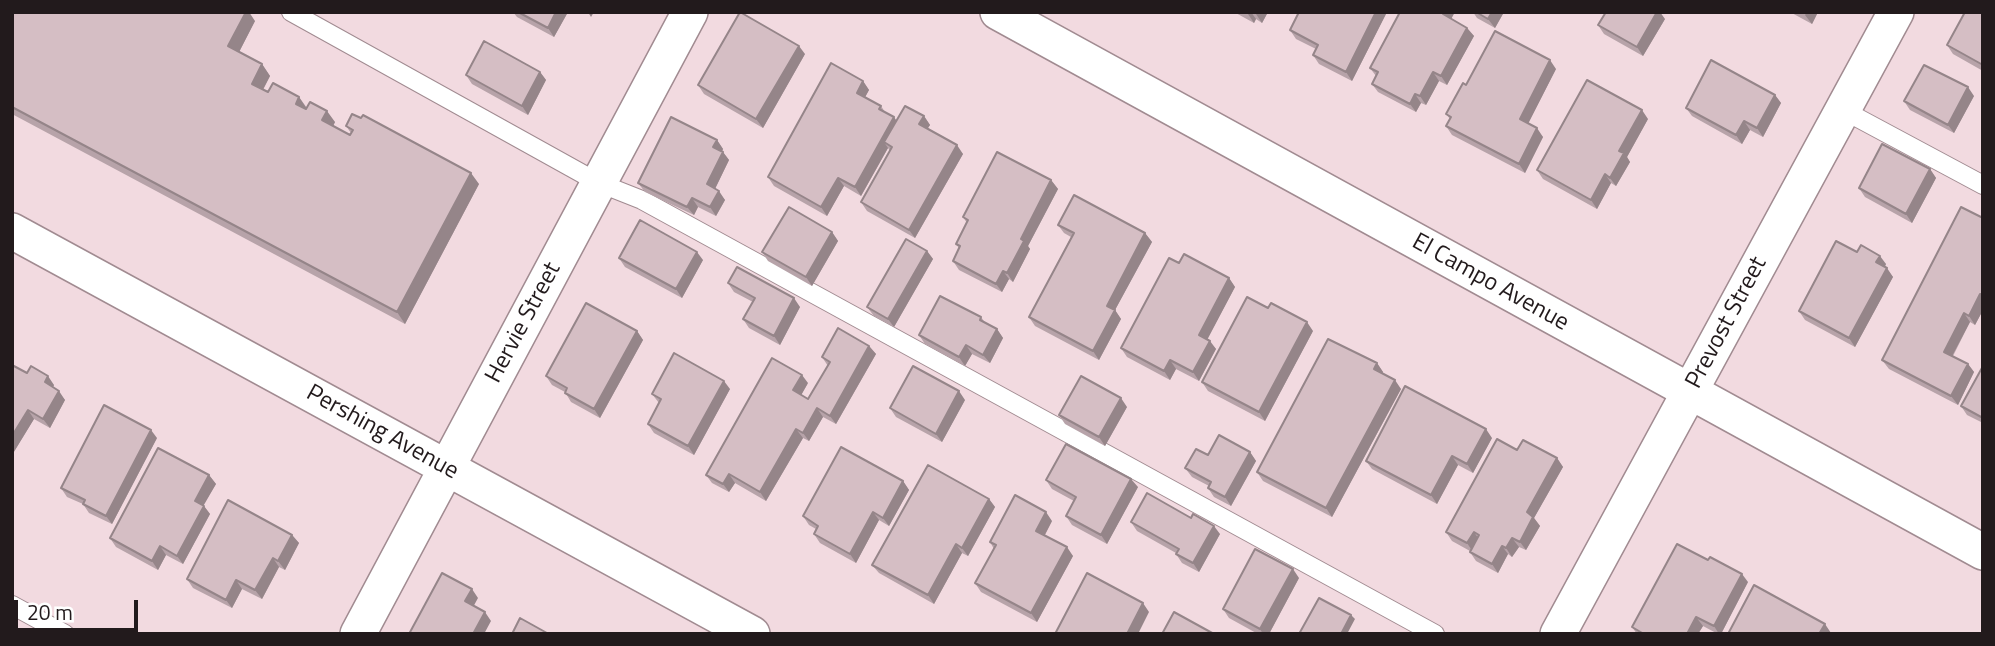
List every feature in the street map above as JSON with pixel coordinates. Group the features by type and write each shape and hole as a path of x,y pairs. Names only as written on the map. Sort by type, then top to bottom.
{"street":[{"name":"Hervie Street","path":"358,634 690,12"},
{"name":"El Campo Avenue","path":"998,12 1983,552"},
{"name":"Prevost Street","path":"1558,634 1896,12"},
{"name":"Pershing Avenue","path":"12,231 752,634"}],"lane":[{"path":"291,12 599,183 642,200 1435,634"},
{"path":"1843,110 1983,185"},
{"path":"12,605 65,634"}],"building":[{"path":"12,12 246,12 228,46 262,64 252,84 268,92 273,83 299,97 296,104 306,109 310,102 327,111 322,120 350,135 353,130 346,126 352,114 361,118 363,115 471,173 397,312 12,107"},
{"path":"518,12 556,12 548,28"},
{"path":"740,12 799,46 756,119 698,85"},
{"path":"1299,12 1376,12 1346,72 1313,55 1318,45 1290,30"},
{"path":"1400,12 1444,12 1443,14 1467,28 1441,76 1433,72 1420,96 1415,94 1410,104 1372,84 1378,72 1370,68"},
{"path":"1476,12 1492,12 1488,19"},
{"path":"1606,12 1657,12 1637,47 1598,25"},
{"path":"1965,12 1983,12 1983,65 1947,45"},
{"path":"1495,31 1550,60 1520,119 1537,128 1519,164 1446,126 1451,117 1446,114 1463,83 1466,85"},
{"path":"484,41 540,72 522,106 466,75"},
{"path":"1711,60 1775,95 1757,128 1744,121 1736,135 1686,108"},
{"path":"831,63 863,81 857,93 881,106 879,109 894,117 855,187 838,178 821,207 768,177"},
{"path":"1924,65 1968,87 1948,125 1904,101"},
{"path":"1587,80 1642,110 1619,151 1624,153 1610,178 1605,174 1591,200 1537,170"},
{"path":"905,106 924,116 919,124 957,145 909,230 861,202 892,147 884,142"},
{"path":"671,117 717,140 713,147 723,152 707,184 719,191 710,207 692,198 687,207 638,183"},
{"path":"1882,144 1930,169 1906,214 1859,188"},
{"path":"997,152 1051,180 1021,239 1024,241 1007,273 1003,271 996,284 953,261 960,246 956,244 968,220 963,217"},
{"path":"1074,195 1145,233 1107,306 1115,310 1093,351 1029,317 1074,233 1058,225"},
{"path":"789,207 832,232 806,277 762,252"},
{"path":"1961,207 1983,218 1983,295 1980,294 1969,316 1964,313 1944,352 1968,364 1951,396 1882,360"},
{"path":"640,220 697,252 676,289 619,258"},
{"path":"906,239 927,251 888,319 867,307"},
{"path":"1836,241 1857,252 1861,245 1880,256 1876,262 1887,268 1849,338 1799,311"},
{"path":"1184,254 1229,278 1199,335 1210,341 1193,372 1170,360 1164,371 1121,348 1169,258 1179,263"},
{"path":"737,267 794,298 774,336 743,319 755,298 728,283"},
{"path":"940,296 981,317 980,320 997,329 983,355 966,345 959,357 919,335"},
{"path":"1247,297 1268,308 1271,303 1307,322 1259,412 1202,382"},
{"path":"586,303 637,331 594,409 565,393 567,388 546,376"},
{"path":"838,328 869,346 830,416 817,408 803,433 796,429 760,492 729,474 723,484 706,475 772,358 802,375 793,390 808,399 830,362 822,357"},
{"path":"1328,339 1377,363 1374,369 1395,380 1326,508 1257,472"},
{"path":"674,353 724,381 688,446 648,424 661,399 652,394"},
{"path":"12,365 27,373 31,366 48,376 45,382 59,391 43,419 28,410 12,436"},
{"path":"913,366 959,391 936,434 890,408"},
{"path":"1983,366 1983,418 1961,406"},
{"path":"1081,376 1121,398 1099,437 1059,415"},
{"path":"1405,386 1486,429 1467,464 1452,456 1431,495 1366,461"},
{"path":"104,405 151,430 106,516 83,504 85,500 61,488"},
{"path":"1219,435 1250,452 1225,497 1208,488 1211,482 1185,468 1196,449 1208,455"},
{"path":"1497,439 1517,450 1523,440 1557,458 1527,512 1533,517 1520,542 1512,538 1506,548 1502,546 1492,564 1470,552 1479,535 1474,532 1467,543 1446,532"},
{"path":"1066,444 1131,479 1101,535 1066,516 1076,497 1046,480"},
{"path":"841,447 903,481 883,518 873,512 850,554 814,534 818,526 803,516"},
{"path":"158,448 209,475 195,501 204,506 177,556 160,546 152,561 110,538"},
{"path":"928,465 989,499 962,548 956,544 928,595 872,565"},
{"path":"1147,493 1191,518 1193,514 1214,526 1193,563 1176,554 1179,549 1131,522"},
{"path":"1015,495 1046,512 1036,531 1067,547 1031,613 975,583 996,545 990,542"},
{"path":"228,500 292,535 278,561 273,558 255,590 236,580 226,600 187,579"},
{"path":"1677,544 1742,574 1714,626 1696,617 1687,634 1644,634 1632,627"},
{"path":"1255,549 1293,569 1260,629 1223,609"},
{"path":"442,573 472,589 465,601 485,612 473,634 409,634"},
{"path":"1087,573 1143,603 1127,634 1055,634"},
{"path":"1754,585 1825,624 1819,634 1728,634"},
{"path":"1319,598 1351,615 1341,634 1299,634"},
{"path":"1174,612 1214,634 1162,634"},
{"path":"520,618 547,633 547,634 512,634"},
{"path":"12,627 25,634 12,634"}]}
